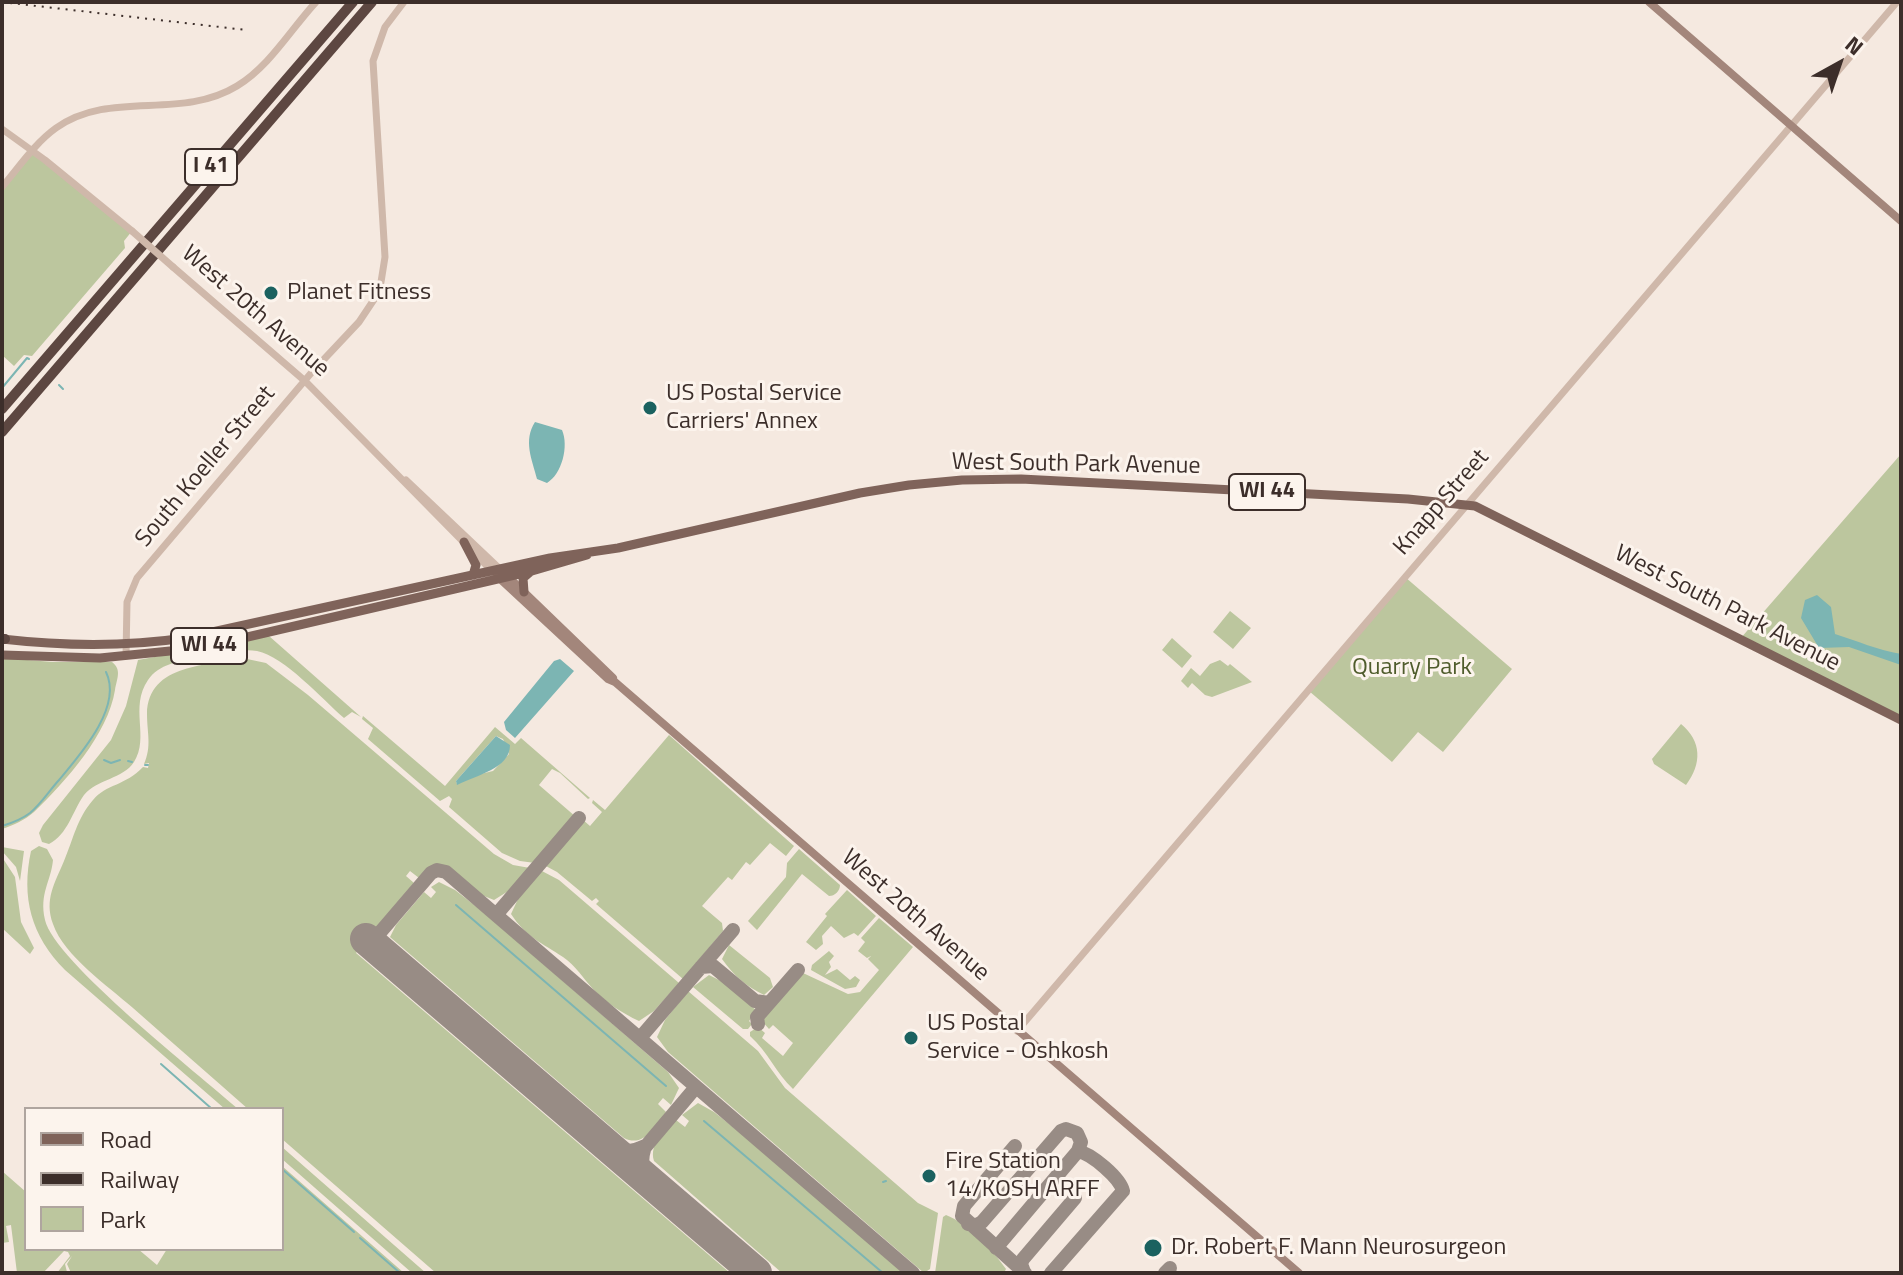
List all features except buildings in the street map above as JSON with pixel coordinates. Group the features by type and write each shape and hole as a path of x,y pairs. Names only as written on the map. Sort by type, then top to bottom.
{"highway":[{"name":"I 41","path":"2,409 353,2"},
{"name":"I 41","path":"2,432 372,2"},
{"path":"2,442 32,405 36,392"}],"main road":[{"path":"1649,2 1901,221"},
{"name":"West South Park Avenue","path":"411,594 473,575 532,571 589,554 860,493 962,480 1021,479 1468,503 1901,720"},
{"path":"464,542 476,565 473,575"},
{"name":"West South Park Avenue","path":"411,594 580,552 589,554"},
{"path":"524,592 523,578 532,571"},
{"name":"West 20th Avenue","path":"500,574 524,592 615,682 1299,1273"},
{"name":"West 20th Avenue","path":"500,574 580,654 615,682"},
{"name":"WI 44","path":"3,639 29,643 126,644 224,632 411,594"},
{"name":"WI 44","path":"2,655 62,658 126,656 200,648 411,594"}],"street":[{"path":"2,187 58,126 96,110 120,105 186,104 237,86 261,66 316,2"},
{"name":"South Koeller Street","path":"126,656 127,602 137,578 366,312 381,282 385,257 373,61 385,27 404,2"},
{"name":"Knapp Street","path":"1017,1031 1897,2"},
{"name":"West 20th Avenue","path":"2,129 132,231 305,381 464,542 500,574"},
{"name":"West 20th Avenue","path":"398,474 416,487 500,574"}],"green space":[{"path":"33,151 132,231 124,241 125,248 32,356 24,355 14,366 2,355 2,187"},
{"path":"1901,454 1901,721 1740,639"},
{"name":"Quarry Park","path":"1405,577 1512,669 1443,752 1418,732 1392,762 1309,691"},
{"path":"1230,611 1251,628 1233,649 1213,632"},
{"path":"269,636 361,717 352,712 344,718 291,670 257,651 227,652 170,664 148,680 143,691 139,712 140,743 134,762 123,772 89,790 61,835 49,844 42,842 39,833 43,825 111,740 126,706 138,660"},
{"path":"1172,638 1192,656 1182,668 1162,650"},
{"path":"2,658 112,662 118,674 111,707 84,756 34,812 2,829"},
{"path":"247,659 266,663 308,695 494,854 513,865 530,868 510,890 494,900 479,894 444,865 431,866 419,878 410,871 406,876 414,883 356,953 730,1273 436,1273 284,1141 284,1107 246,1107 88,970 67,948 53,924 50,899 79,822 98,795 143,767 148,768 149,763 144,764 150,697 169,676 199,666"},
{"path":"1220,660 1252,682 1212,697 1192,683 1188,688 1181,681 1191,668 1200,676 1210,664"},
{"path":"363,716 445,786 495,727 515,744 521,738 590,798 552,769 539,785 576,817 535,863 520,861 502,853 449,807 452,799 449,796 440,801 368,739 373,728 362,719","holes":["496,736 503,739 509,754 493,771 472,776 457,784 456,781"]},
{"path":"1681,724 1693,738 1697,753 1695,769 1686,785 1654,764 1652,759"},
{"path":"669,735 794,846 786,856 770,843 750,865 746,862 732,880 728,877 702,906 722,923 723,931 683,979 596,904 599,901 596,898 592,901 544,865 582,819 590,826 602,812 592,803 593,800 605,810"},
{"path":"39,846 47,849 53,860 44,895 44,911 54,938 100,989 236,1107 223,1107 53,957 37,930 28,900 31,851"},
{"path":"2,847 24,851 20,881 16,867"},
{"path":"799,849 840,885 839,889 829,896 802,874 757,930 748,921 786,877 787,863"},
{"path":"2,857 15,877 21,922 34,948 30,954 2,928"},
{"path":"540,870 559,880 679,983 654,1011 639,1021 614,1007 576,968 517,922 511,914 518,899"},
{"path":"439,882 455,890 487,915 668,1072 679,1088 671,1105 663,1098 658,1104 666,1112 648,1134 637,1140 624,1138 390,937 396,925 424,892 431,898 436,892 431,887"},
{"path":"847,890 876,916 858,936 854,933 844,938 831,926 822,936 823,944 816,950 806,942 827,916 825,914"},
{"path":"879,918 913,947 793,1089 750,1036 750,1032 758,1027 765,1033 762,1038 783,1056 793,1043 773,1025 769,1029 761,1020 803,973 848,994 860,992 879,970 868,959 871,956 867,958 858,951 865,942 861,938"},
{"path":"729,945 770,978 773,987 764,995 741,980 722,959"},
{"path":"829,951 834,956 825,975 837,969 850,980 855,976 860,980 856,987 845,989 811,970 812,965"},
{"path":"709,975 725,983 757,1011 749,1021 752,1024 748,1029 743,1029 693,987"},
{"path":"688,991 758,1051 785,1088 918,1203 938,1213 930,1269 924,1273 668,1052 657,1037 665,1020"},
{"path":"698,1103 747,1138 904,1273 782,1273 654,1161 654,1149 659,1138 676,1120 685,1127 689,1121 682,1115"},
{"path":"284,1149 426,1273 412,1273 284,1161"},
{"path":"284,1168 404,1273 71,1273 67,1264 72,1256 65,1264 67,1272 57,1273 70,1256 64,1251 140,1251 157,1265 166,1251 284,1251"},
{"path":"2,1171 24,1190 24,1251 64,1251 43,1273 17,1273 11,1225 6,1226 9,1242 2,1243"},
{"path":"946,1215 963,1225 994,1253 1006,1269 1004,1273 935,1273 943,1217"}],"water":[{"path":"535,422 562,430 564,437 560,466 547,483 537,479 531,457 529,443"},
{"path":"1817,595 1831,607 1835,634 1901,654 1901,665 1849,647 1819,648 1801,618 1805,600"},
{"path":"560,659 574,671 515,738 506,730 504,722 554,661"},
{"path":"496,736 510,745 504,760 491,770 457,785 456,781"}],"waterway":[{"path":"2,388 29,359"},
{"path":"59,385 63,389"},
{"path":"2,826 34,809 88,744 109,700 110,686 106,672"},
{"path":"104,760 111,763 120,760"},
{"path":"128,761 132,762"},
{"path":"456,905 666,1086"},
{"path":"161,1064 210,1107"},
{"path":"704,1121 883,1273"},
{"path":"284,1171 354,1232"},
{"path":"360,1238 400,1273"}],"taxiway":[{"path":"496,915 579,818"},
{"path":"371,943 431,873 437,870 446,872 913,1273"},
{"path":"640,1038 733,930"},
{"path":"701,967 713,966 755,1001 769,1003"},
{"path":"758,1024 757,1017 798,970"},
{"path":"630,1165 696,1087"},
{"path":"968,1224 982,1222 1061,1131 1066,1129 1077,1133 1081,1142 1078,1151 996,1248"},
{"path":"599,1139 621,1150 645,1146"},
{"path":"1015,1146 964,1206 962,1216 1025,1273"},
{"path":"644,1150 643,1168 661,1191"},
{"path":"1051,1273 1123,1191 1105,1167 1078,1151"},
{"path":"1024,1272 1023,1259 1075,1198"},
{"path":"1165,1273 1170,1268"}],"runway":[{"path":"366,939 756,1273"}],"railway":[{"path":"2,2 246,30"}],"place":[{"name":"Planet Fitness","path":"271,293"},
{"name":"US Postal Service Carriers' Annex","path":"650,408"},
{"name":"US Postal Service - Oshkosh","path":"911,1038"},
{"name":"Fire Station 14/KOSH ARFF","path":"929,1176"},
{"name":"Dr. Robert F. Mann Neurosurgeon","path":"1153,1248"}]}
